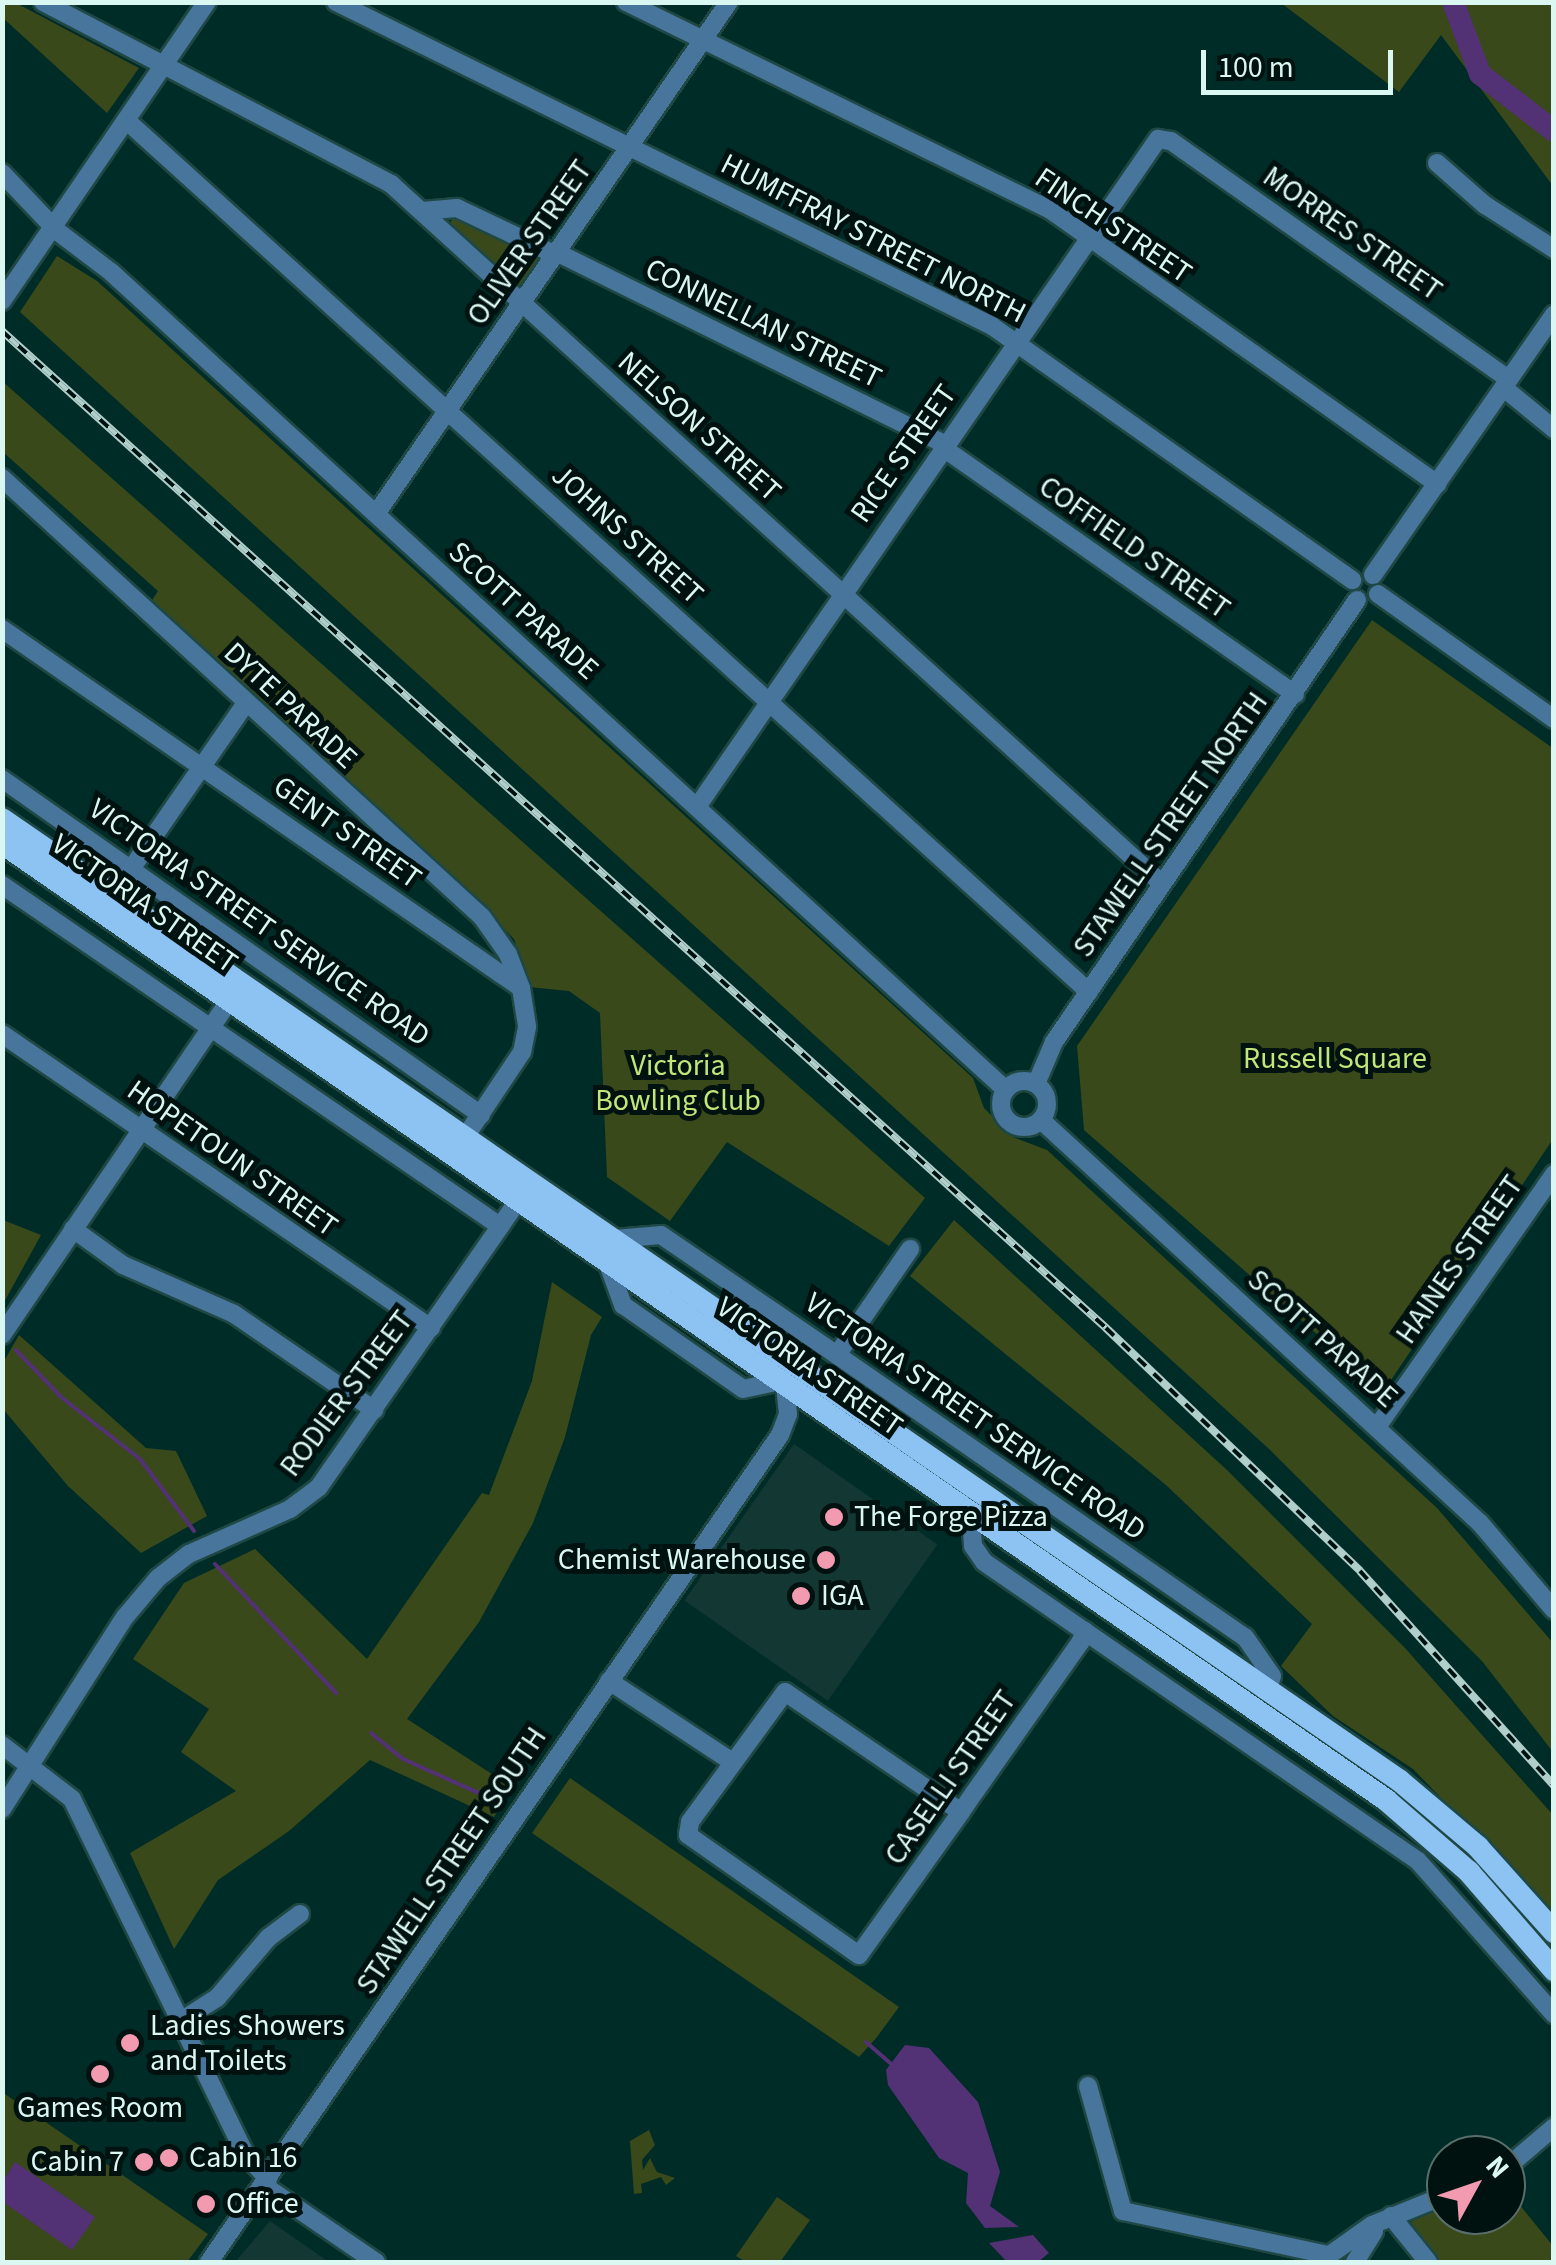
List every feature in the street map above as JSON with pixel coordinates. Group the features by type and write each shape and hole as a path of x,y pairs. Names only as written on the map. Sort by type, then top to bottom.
{"main road":[{"name":"VICTORIA STREET","path":"2,819 465,1137 525,1192"},
{"name":"VICTORIA STREET","path":"2,843 230,1000 525,1192 608,1264 1411,1819 1468,1872 1554,1970"},
{"name":"VICTORIA STREET","path":"548,1208 615,1240 1268,1689 1452,1823 1554,1932"},
{"path":"806,1371 810,1404"},
{"path":"1255,1710 1268,1689"}],"street":[{"path":"43,2 161,69"},
{"path":"6,297 208,2"},
{"name":"HUMFFRAY STREET NORTH","path":"336,2 1015,342 1352,580"},
{"name":"FINCH STREET","path":"626,2 1049,209 1437,484"},
{"name":"OLIVER STREET","path":"376,514 729,2"},
{"name":"NELSON STREET","path":"161,69 362,166 422,211 1160,883"},
{"name":"JOHNS STREET","path":"126,120 1089,992"},
{"name":"RICE STREET","path":"697,807 1087,236 1161,138"},
{"name":"MORRES STREET","path":"1161,138 1506,383 1554,429"},
{"path":"1437,163 1485,205 1554,248"},
{"name":"SCOTT PARADE","path":"2,173 54,227 376,514 1006,1090"},
{"name":"CONNELLAN STREET","path":"422,211 461,209 943,446"},
{"path":"1378,594 1357,600 1352,580 1373,575 1554,315"},
{"name":"COFFIELD STREET","path":"943,446 1294,694"},
{"name":"DYTE PARADE","path":"2,478 482,918 508,954 521,988"},
{"path":"1373,575 1378,594 1554,719"},
{"name":"STAWELL STREET NORTH","path":"1036,1084 1054,1042 1357,600"},
{"name":"GENT STREET","path":"2,629 521,988"},
{"path":"113,896 246,703"},
{"name":"VICTORIA STREET SERVICE ROAD","path":"2,779 481,1115"},
{"path":"2,885 500,1226"},
{"path":"465,1137 524,1046 521,988"},
{"path":"2,1334 230,1000"},
{"name":"HOPETOUN STREET","path":"2,1034 431,1328"},
{"path":"1023,1080 1036,1084 1048,1100 1041,1120 1014,1124 1001,1103 1006,1090 1023,1080"},
{"name":"SCOTT PARADE","path":"1041,1120 1480,1523 1554,1610"},
{"name":"HAINES STREET","path":"1377,1427 1554,1174"},
{"name":"RODIER STREET","path":"2,1810 125,1617 158,1578 189,1554 307,1498 374,1410 525,1192"},
{"path":"73,1229 123,1264 234,1314 374,1410"},
{"name":"VICTORIA STREET SERVICE ROAD","path":"615,1240 661,1235 836,1355 1245,1637 1272,1676 1268,1689"},
{"path":"836,1355 910,1249"},
{"name":"STAWELL STREET SOUTH","path":"208,2262 786,1424 781,1385"},
{"name":"STAWELL STREET SOUTH","path":"741,1490 810,1404"},
{"path":"971,1517 979,1558 1418,1861 1554,2014"},
{"name":"CASELLI STREET","path":"732,1761 690,1822 688,1836 859,1955 1085,1631"},
{"path":"609,1681 732,1761 785,1692 961,1812"},
{"path":"1240,1735 1255,1710"},
{"path":"2,1745 61,1786 78,1808 244,2154 266,2182 376,2262"},
{"path":"179,2022 225,1991 268,1938 300,1914"},
{"path":"1088,2086 1123,2211 1353,2262 1388,2218"},
{"path":"1526,2151 1554,2127"},
{"path":"1327,2257 1388,2218 1426,2203"},
{"path":"1388,2218 1428,2262"},
{"path":"1289,2250 1308,2262"}],"shaded area":[{"path":"794,1444 937,1544 828,1701 684,1600"},
{"path":"905,2045 929,2048 978,2102 1000,2172 990,2206 1019,2227 985,2228 966,2203 968,2173 939,2158 888,2085 886,2070"},
{"path":"15,2162 95,2217 72,2250 3,2202 3,2181"},
{"path":"270,2221 329,2262 235,2262"},
{"path":"1033,2235 1049,2253 1038,2262 1007,2262 989,2243"}],"green space":[{"path":"2,3 16,3 139,68 107,113 3,18"},
{"path":"1281,3 1553,3 1553,186 1441,35 1399,92"},
{"path":"453,216 542,257 522,287 449,227"},
{"path":"57,256 97,281 973,1078 984,1108 1013,1137 1047,1150 1437,1508 1553,1643 1553,1752 1482,1661 1268,1448 20,312"},
{"name":"Victoria Bowling Club","path":"2,381 925,1198 889,1246 727,1142 670,1221 607,1177 600,1013 569,991 529,987 514,939 457,881 151,602 158,591 3,452"},
{"name":"Russell Square","path":"1372,620 1554,749 1553,1139 1383,1392 1084,1130 1077,1046"},
{"path":"3,1220 41,1235 3,1304"},
{"path":"954,1220 1228,1471 1405,1648 1553,1815 1553,1913 1413,1769 1333,1716 1281,1666 1312,1624 1166,1485 910,1276"},
{"path":"552,1282 602,1317 591,1335 565,1437 533,1523 479,1622 407,1719 512,1787 494,1817 370,1760 289,1831 218,1880 174,1949 130,1853 236,1791 181,1752 209,1709 133,1659 184,1583 255,1549 367,1659 482,1493 489,1495 532,1381"},
{"path":"19,1335 146,1448 176,1451 207,1516 141,1553 68,1486 3,1409 3,1363"},
{"path":"570,1778 899,2007 859,2057 532,1833"},
{"path":"2,2092 208,2234 187,2262 3,2262"},
{"path":"649,2130 655,2145 642,2160 643,2170 650,2158 657,2172 675,2178 666,2185 661,2177 641,2184 642,2193 634,2194 630,2141"},
{"path":"777,2197 810,2220 780,2262 746,2262 736,2256"},
{"path":"1426,2211 1426,2235 1526,2235 1526,2213 1553,2246 1553,2262 1435,2262 1411,2232 1412,2217"}],"waterway":[{"path":"1453,2 1480,74 1554,131"},
{"path":"16,1350 61,1397 140,1459 194,1531"},
{"path":"215,1564 336,1693"},
{"path":"371,1733 403,1759 503,1804"},
{"path":"866,2042 892,2065"}],"railway":[{"path":"2,331 1106,1328 1360,1571 1554,1786"}],"place":[{"name":"The Forge Pizza","path":"834,1517"},
{"name":"Chemist Warehouse","path":"826,1560"},
{"name":"IGA","path":"801,1596"},
{"name":"Ladies Showers and Toilets","path":"130,2043"},
{"name":"Games Room","path":"100,2074"},
{"name":"Cabin 16","path":"169,2158"},
{"name":"Cabin 7","path":"144,2162"},
{"name":"Office","path":"206,2204"}]}
